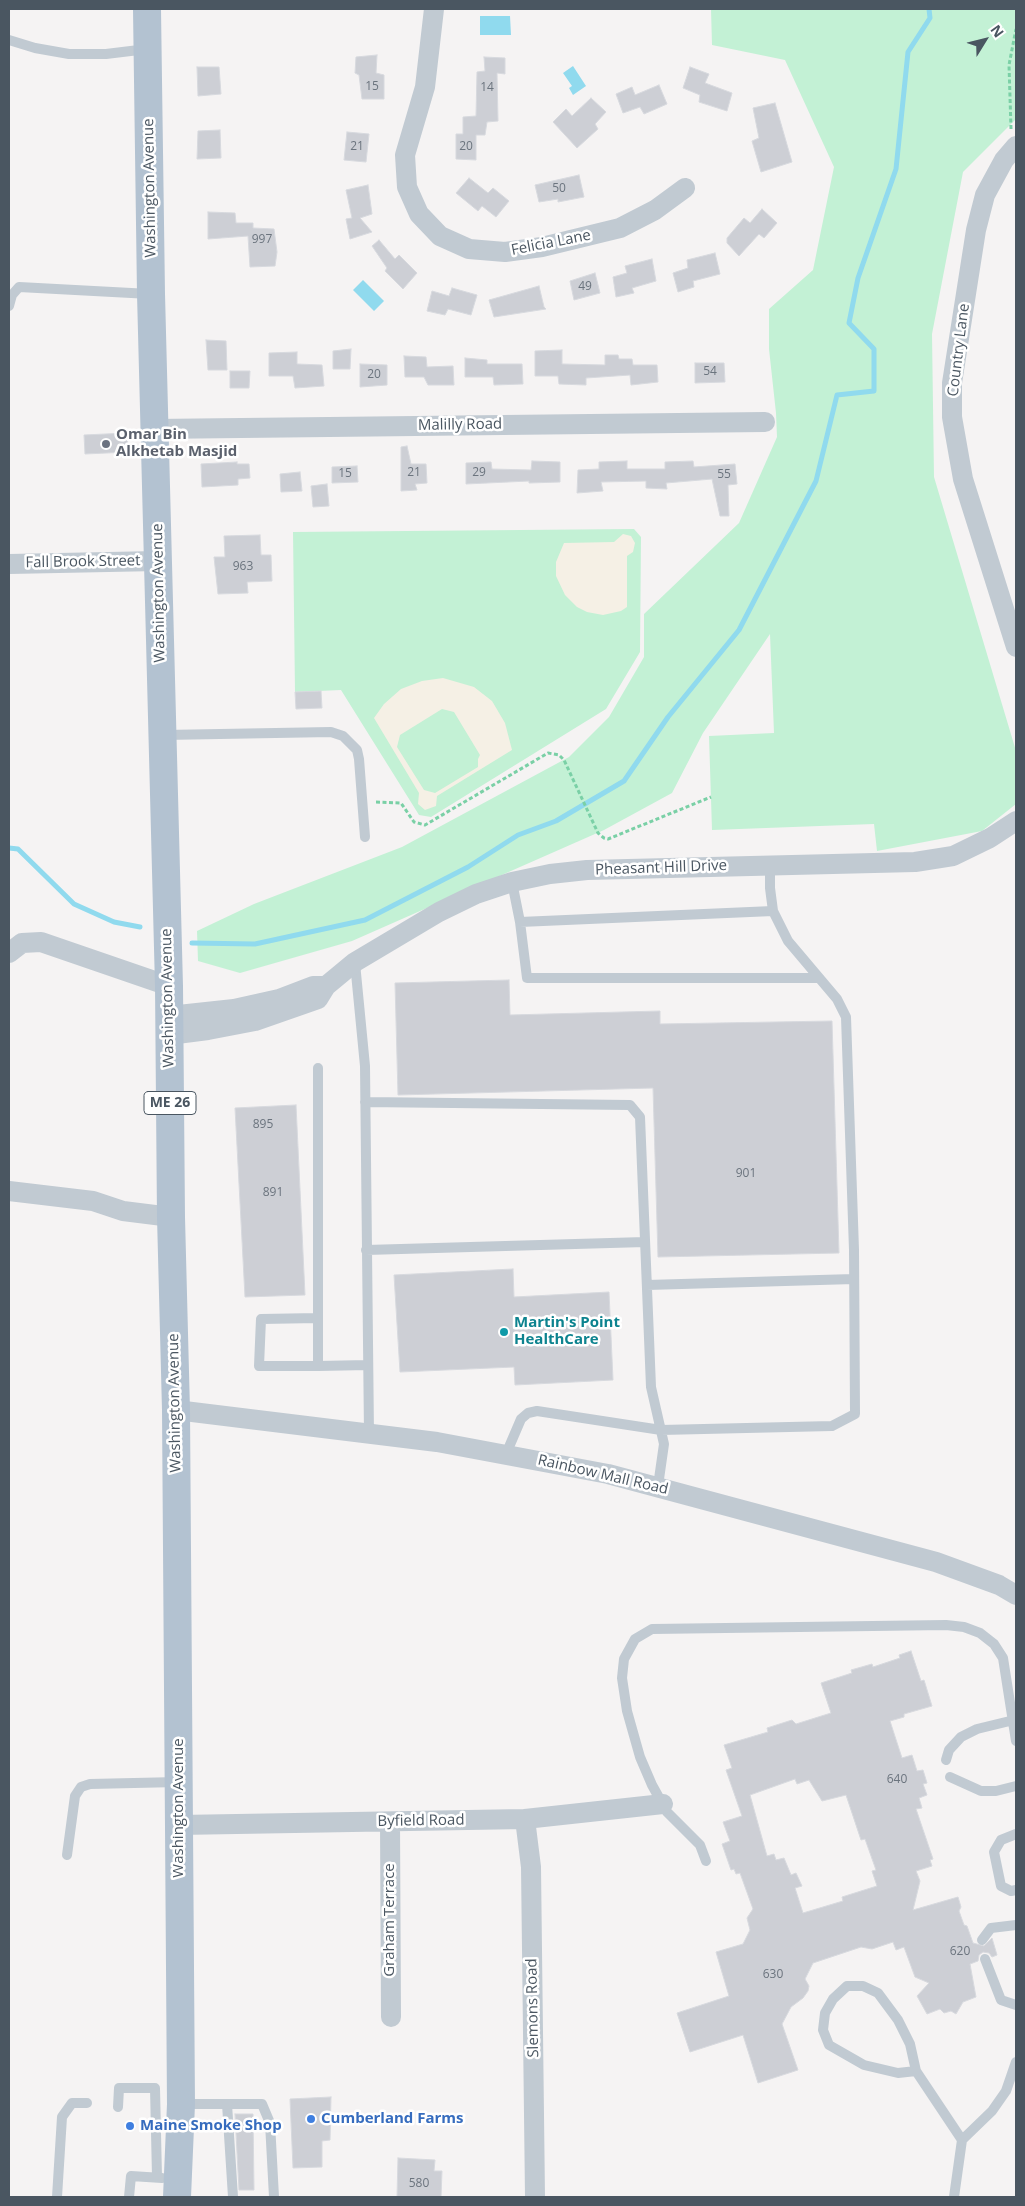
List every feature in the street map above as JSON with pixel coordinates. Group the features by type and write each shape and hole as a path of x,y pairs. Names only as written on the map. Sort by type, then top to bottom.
{"main road":[{"name":"Washington Avenue","path":"147,9 154,429 169,986 170,1217 176,1410 181,2104 171,2184"}],"street":[{"name":"Felicia Lane","path":"434,9 425,87 405,155 407,187 410,194 419,214 440,236 469,249 505,252 542,248 620,228 655,210 685,188"},
{"name":"Country Lane","path":"1015,148 1004,160 985,195 976,230 952,383 952,417 963,479 1016,647"},
{"name":"Malilly Road","path":"154,429 765,422"},
{"name":"Fall Brook Street","path":"9,564 158,561"},
{"name":"Pheasant Hill Drive","path":"169,1026 208,1030 275,1016 318,999 326,986 355,962 438,912 476,894 512,882 550,874 587,870 915,862 953,856 990,838 1016,821"},
{"path":"9,953 22,943 42,942 169,986"},
{"path":"9,1191 92,1201 123,1211 170,1217"},
{"name":"Rainbow Mall Road","path":"176,1410 369,1434 506,1454 658,1486 936,1562 976,1575 1016,1595"},
{"name":"Byfield Road","path":"179,1825 524,1819 663,1804"},
{"name":"Slemons Road","path":"524,1819 531,1867 535,2197"},
{"name":"Graham Terrace","path":"390,1822 391,2017"}],"lane":[{"path":"9,40 35,48 69,54 106,54 148,48"},
{"path":"9,306 12,295 19,287 151,294"},
{"path":"162,735 331,732 343,736 357,750 359,759 365,837"},
{"path":"506,1454 521,1419 528,1413 537,1411 661,1430 832,1426 855,1414 854,1279 846,1017 837,999 817,978 788,941 773,911 770,865"},
{"path":"512,882 528,978 817,978"},
{"path":"520,922 773,911"},
{"path":"355,962 365,1066 369,1434"},
{"path":"318,1068 318,1366"},
{"path":"365,1102 630,1105 640,1117 651,1387 664,1444 658,1486"},
{"path":"366,1250 645,1242"},
{"path":"647,1285 854,1279"},
{"path":"318,1318 261,1319 260,1366 368,1365"},
{"path":"706,1861 700,1845 667,1812 640,1756 627,1711 622,1678 624,1659 635,1640 652,1629 946,1625 964,1627 980,1633 994,1644 1003,1658 1016,1741"},
{"path":"946,1760 949,1750 961,1737 977,1730 1014,1720"},
{"path":"950,1777 981,1791 996,1791 1016,1786"},
{"path":"67,1855 75,1796 81,1787 90,1784 179,1782"},
{"path":"1016,1834 1001,1840 994,1852 1001,1886 1011,1891 1016,1890"},
{"path":"982,1940 991,1928 1016,1924"},
{"path":"985,1959 1001,2000 1016,2005"},
{"path":"916,2071 898,2073 864,2065 829,2046 822,2030 825,2013 833,1999 847,1986 863,1986 878,1993 898,2020 910,2044 916,2071 962,2140"},
{"path":"954,2197 962,2140 992,2111 1006,2091 1016,2062"},
{"path":"118,2107 120,2088 155,2088 171,2184 131,2176 129,2197"},
{"path":"57,2197 62,2117 72,2103 87,2103"},
{"path":"181,2104 262,2104 270,2123 274,2197"},
{"path":"227,2104 233,2197"}],"path":[{"path":"1015,148 1008,98 1009,64 1016,28"},
{"path":"376,802 401,803 414,822 425,825 548,753 559,755 564,760 598,833 608,839 711,797"}],"green space":[{"path":"711,9 1016,9 1016,119 963,172 932,334 934,477 1016,751 1016,804 982,831 877,851 874,824 712,830 709,736 774,733 770,634 703,733 672,793 604,830 352,941 240,973 198,961 197,931 254,904 402,847 569,757 609,717 644,657 644,614 739,523 777,437 769,349 769,309 813,270 834,167 785,60 712,45"},
{"path":"634,529 641,537 640,652 606,709 431,817 419,815 341,690 295,692 293,532"}],"sand":[{"path":"623,534 631,536 635,543 633,552 627,556 627,607 621,611 603,615 587,612 577,607 565,595 556,576 556,562 564,543 614,542"},
{"path":"443,678 474,687 492,701 505,723 512,750 437,796 436,806 425,810 418,804 419,793 374,718 384,704 401,689 422,681","holes":["442,709 454,712 480,755 478,767 435,793 424,790 397,747 400,735"]}],"water":[{"path":"480,16 510,16 511,35 480,35"},
{"path":"573,66 586,86 573,95 569,88 572,86 563,73"},
{"path":"363,280 384,301 374,311 353,290"}],"building":[{"path":"377,55 376,73 384,75 384,99 362,99 359,75 355,73 356,57"},
{"path":"484,57 505,58 505,74 497,73 498,121 487,122 485,135 476,135 476,160 456,159 456,134 463,134 463,117 476,116 477,72 485,71"},
{"path":"197,67 219,67 221,94 198,96"},
{"path":"690,67 709,74 705,83 732,93 727,111 699,102 700,95 683,88"},
{"path":"659,85 667,104 644,114 640,107 623,113 616,94 632,87 635,95"},
{"path":"591,98 606,112 595,124 598,129 577,148 553,122 566,109 572,116"},
{"path":"775,103 792,162 761,172 752,141 759,138 753,108"},
{"path":"220,130 221,158 197,159 198,131"},
{"path":"347,132 369,134 366,162 344,160"},
{"path":"579,175 584,197 558,202 558,199 539,202 535,185"},
{"path":"469,178 488,193 493,188 509,201 496,217 482,206 478,211 456,193"},
{"path":"368,185 372,214 360,218 372,232 350,239 346,219 352,218 346,190"},
{"path":"762,209 777,223 764,238 759,234 739,256 727,243 727,238 744,218 750,223"},
{"path":"208,212 235,213 236,223 253,223 253,228 274,229 277,252 275,266 250,267 248,236 208,239"},
{"path":"379,240 395,259 399,255 417,273 403,289 385,271 387,268 372,246"},
{"path":"715,253 720,274 693,281 694,287 678,292 673,273 688,268 687,260"},
{"path":"652,259 656,281 632,288 634,293 616,297 613,277 627,273 625,266"},
{"path":"595,273 600,293 574,300 570,281"},
{"path":"539,286 546,309 494,317 489,300"},
{"path":"452,288 477,295 471,315 448,309 445,315 427,311 432,291 449,296"},
{"path":"206,340 226,341 227,370 208,370"},
{"path":"351,349 350,369 333,369 333,351"},
{"path":"562,350 562,364 605,365 605,355 618,355 619,359 632,359 633,365 657,365 658,382 631,385 630,375 586,378 586,385 559,384 558,376 535,376 535,351"},
{"path":"297,352 297,364 322,365 324,386 295,388 293,376 269,376 269,353"},
{"path":"404,356 426,357 427,367 453,366 454,385 428,385 424,377 405,377"},
{"path":"465,358 487,360 487,364 522,364 523,384 494,385 493,377 465,377"},
{"path":"695,363 724,363 725,382 695,383"},
{"path":"360,364 387,365 387,385 360,387"},
{"path":"230,371 250,371 249,388 230,388"},
{"name":"Omar Bin Alkhetab Masjid","path":"127,433 128,452 85,454 84,435"},
{"path":"407,446 411,464 426,464 427,483 415,484 417,490 401,491 401,447"},
{"path":"532,461 560,462 560,482 529,483 529,481 466,484 466,463 491,462 492,469 531,470"},
{"path":"627,461 627,469 665,469 665,462 693,461 694,467 735,464 737,484 728,485 729,516 720,516 712,479 666,483 667,489 646,488 646,481 601,482 603,491 577,493 578,470 599,469 599,462"},
{"path":"237,462 237,464 249,464 250,478 238,479 238,485 202,487 201,464"},
{"path":"357,466 358,482 332,483 332,467"},
{"path":"300,472 302,491 281,492 280,474"},
{"path":"327,484 329,506 313,507 311,486"},
{"path":"260,535 261,555 271,555 272,581 247,582 248,593 218,594 214,557 225,557 224,536"},
{"path":"321,691 322,708 296,709 295,692"},
{"path":"509,980 510,1015 660,1011 660,1024 832,1021 839,1253 658,1257 653,1088 398,1095 395,983"},
{"path":"296,1105 305,1295 245,1297 235,1108"},
{"name":"Martin's Point HealthCare","path":"513,1269 514,1297 609,1292 613,1380 515,1385 514,1367 400,1372 394,1275"},
{"path":"911,1651 921,1681 924,1680 932,1706 904,1714 904,1717 890,1721 902,1758 912,1755 917,1771 923,1770 927,1783 923,1784 927,1795 919,1798 922,1808 916,1809 933,1859 930,1860 932,1866 916,1871 920,1881 913,1910 958,1897 961,1907 959,1911 973,1943 984,1946 992,1938 997,1955 992,1957 989,1953 983,1952 979,1955 978,1961 970,1964 976,1997 963,2002 956,2014 951,2011 944,2013 940,2009 927,2014 917,1996 929,1983 915,1977 904,1947 896,1950 893,1942 872,1949 861,1947 813,1963 805,1979 809,1986 808,1991 803,1998 791,2007 782,2024 798,2070 758,2083 743,2035 690,2052 677,2013 729,1996 716,1952 743,1944 750,1930 747,1918 753,1909 740,1873 736,1874 734,1869 731,1870 722,1844 730,1841 723,1822 742,1816 726,1770 732,1768 724,1745 768,1732 767,1728 792,1720 796,1724 831,1713 821,1683 852,1673 851,1670 872,1664 873,1667 900,1658 899,1655","holes":["795,1779 797,1784 809,1780 822,1801 846,1795 861,1840 865,1839 876,1870 872,1871 877,1886 842,1897 843,1901 803,1913 795,1888 802,1886 796,1873 791,1875 784,1858 776,1860 774,1854 767,1856 750,1795"]},
{"name":"Cumberland Farms","path":"331,2097 330,2140 322,2141 322,2167 293,2168 290,2099"},
{"path":"235,2114 253,2114 254,2190 239,2190"},
{"path":"398,2158 435,2160 434,2171 442,2171 441,2197 397,2197"}],"waterway":[{"path":"192,943 255,944 365,920 468,867 518,835 556,821 624,781 668,717 739,630 816,481 837,395 874,391 874,349 849,323 858,278 896,169 908,52 930,18 929,9"},
{"path":"9,848 18,849 74,904 114,922 140,927"}],"place":[{"name":"Omar Bin Alkhetab Masjid","path":"106,444"},
{"name":"Martin's Point HealthCare","path":"504,1332"},
{"name":"Cumberland Farms","path":"311,2119"},
{"name":"Maine Smoke Shop","path":"130,2126"}]}
